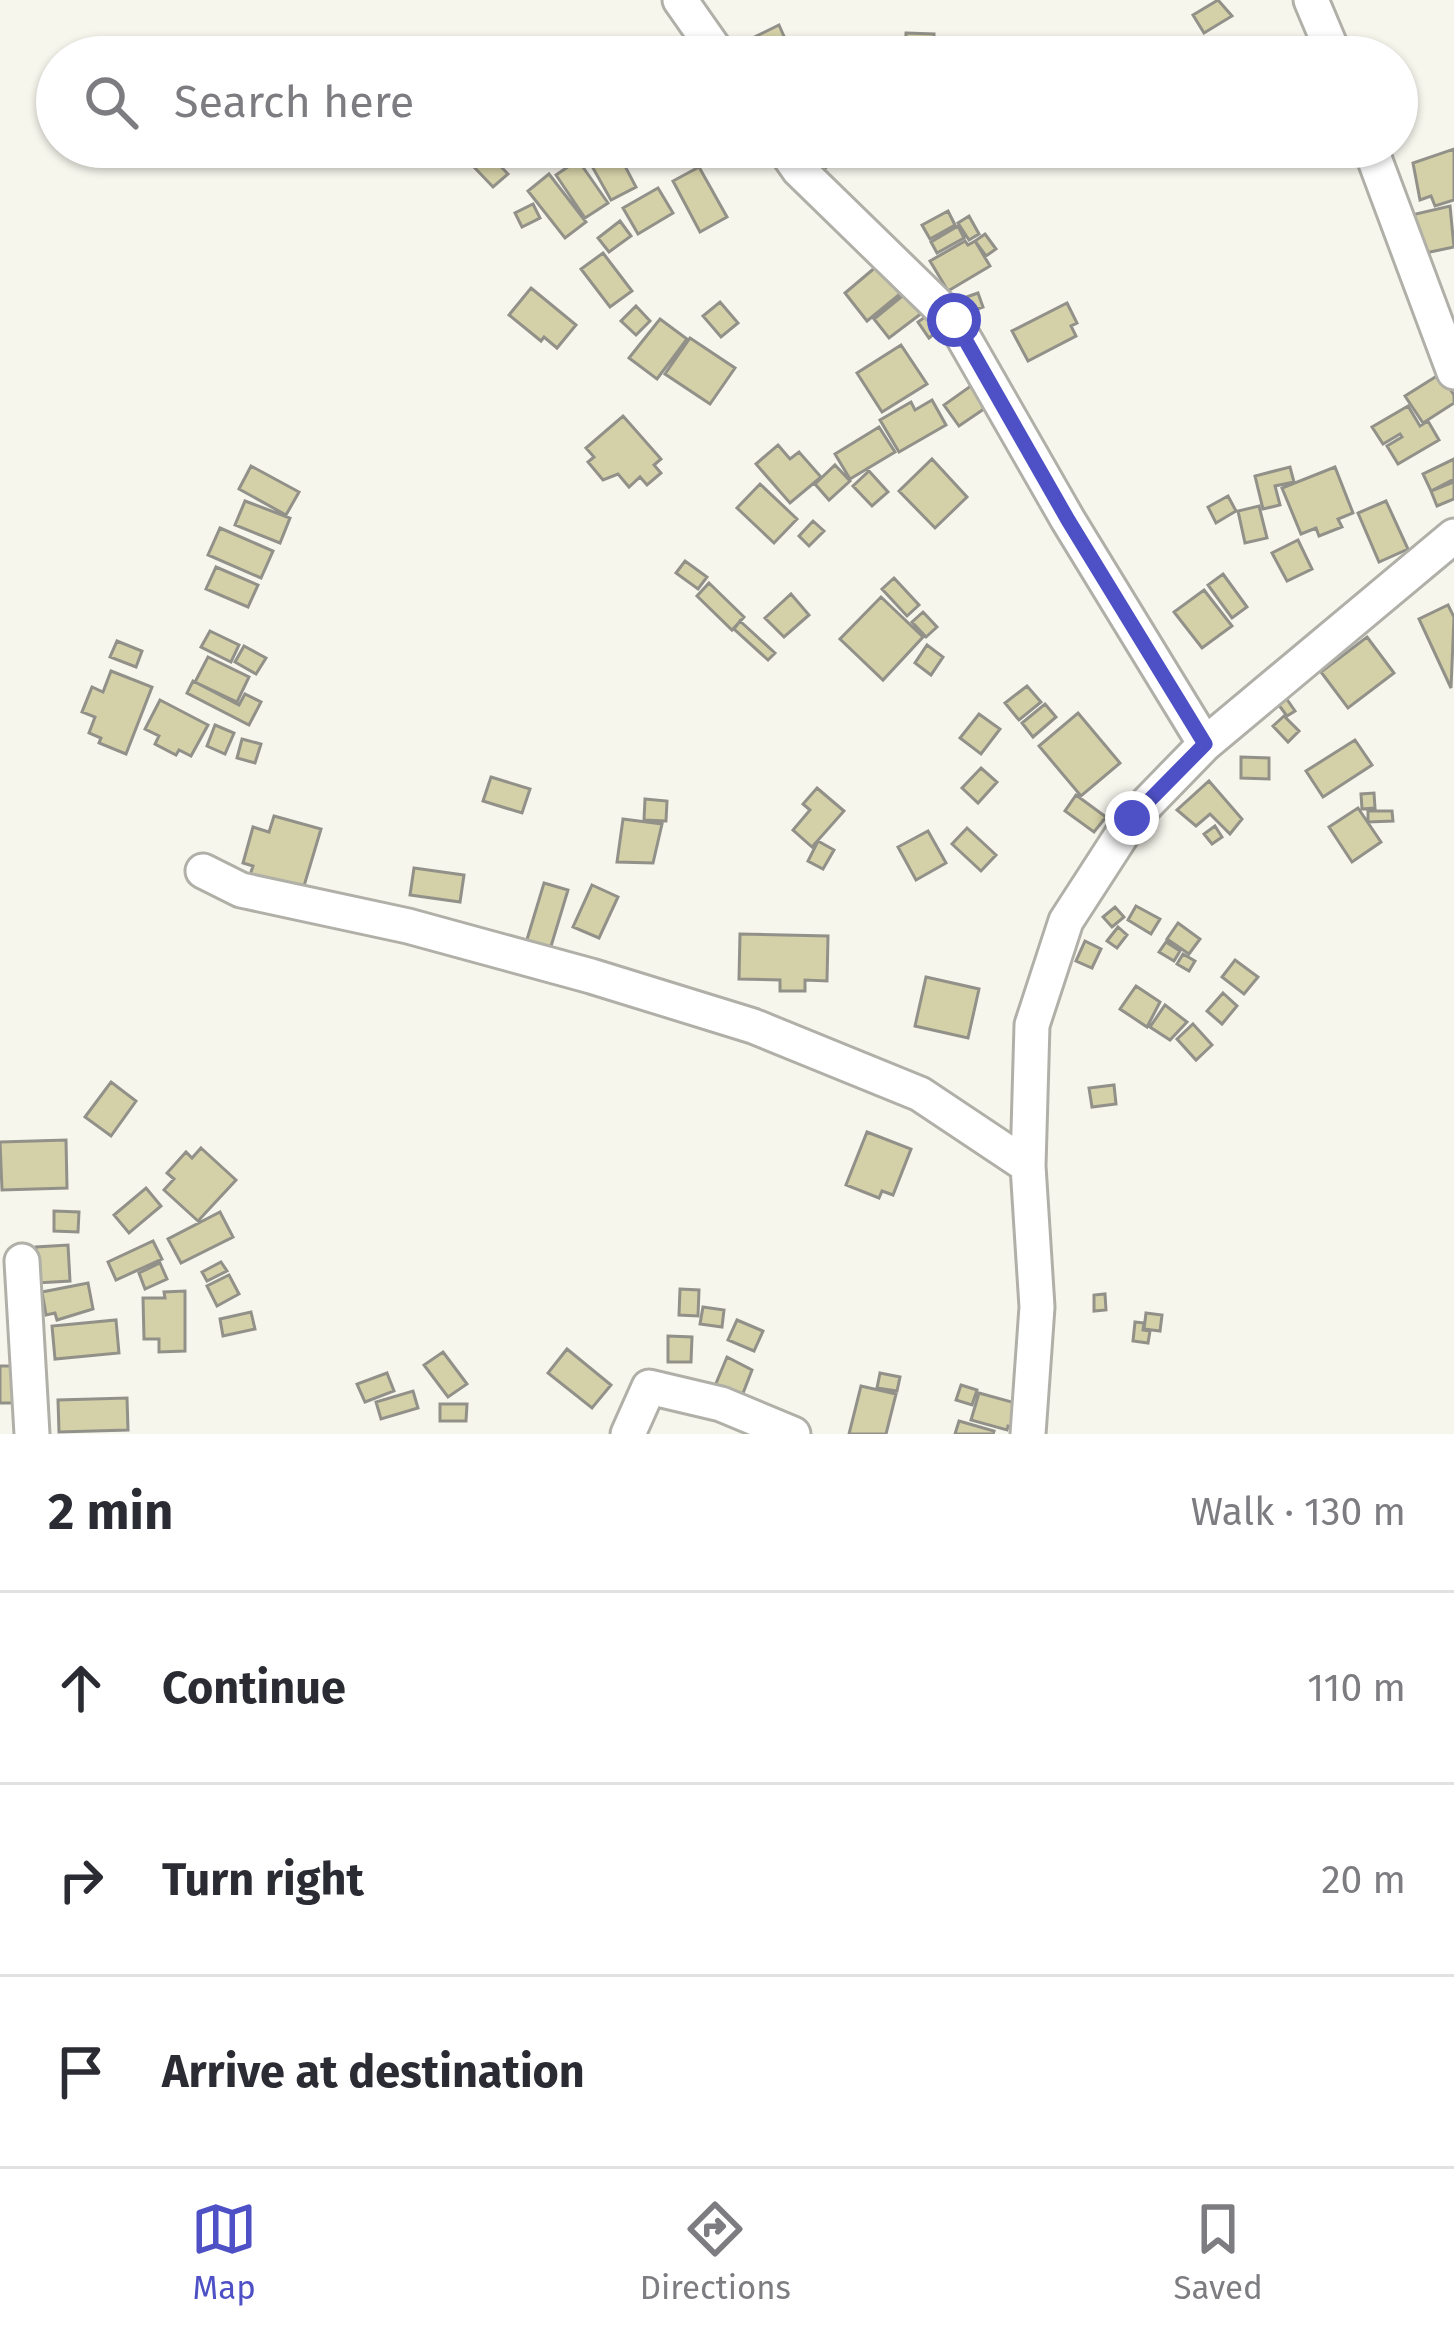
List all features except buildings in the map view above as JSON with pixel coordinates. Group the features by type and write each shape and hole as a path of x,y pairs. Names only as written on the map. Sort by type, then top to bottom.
{"street":[{"path":"680,0 705,36"},
{"path":"1311,0 1326,36"},
{"path":"798,168 954,320 1068,520 1205,744"},
{"path":"1378,168 1454,372"},
{"path":"1028,1434 1037,1306 1028,1166 1032,1025 1066,921 1132,818 1205,744 1454,536"},
{"path":"203,871 241,890 408,926 753,1026 920,1094 1028,1166"},
{"path":"22,1261 32,1434"},
{"path":"628,1434 650,1387 721,1404 793,1434"}],"route":[{"path":"954,320 1068,520 1205,744 1132,818"}]}
